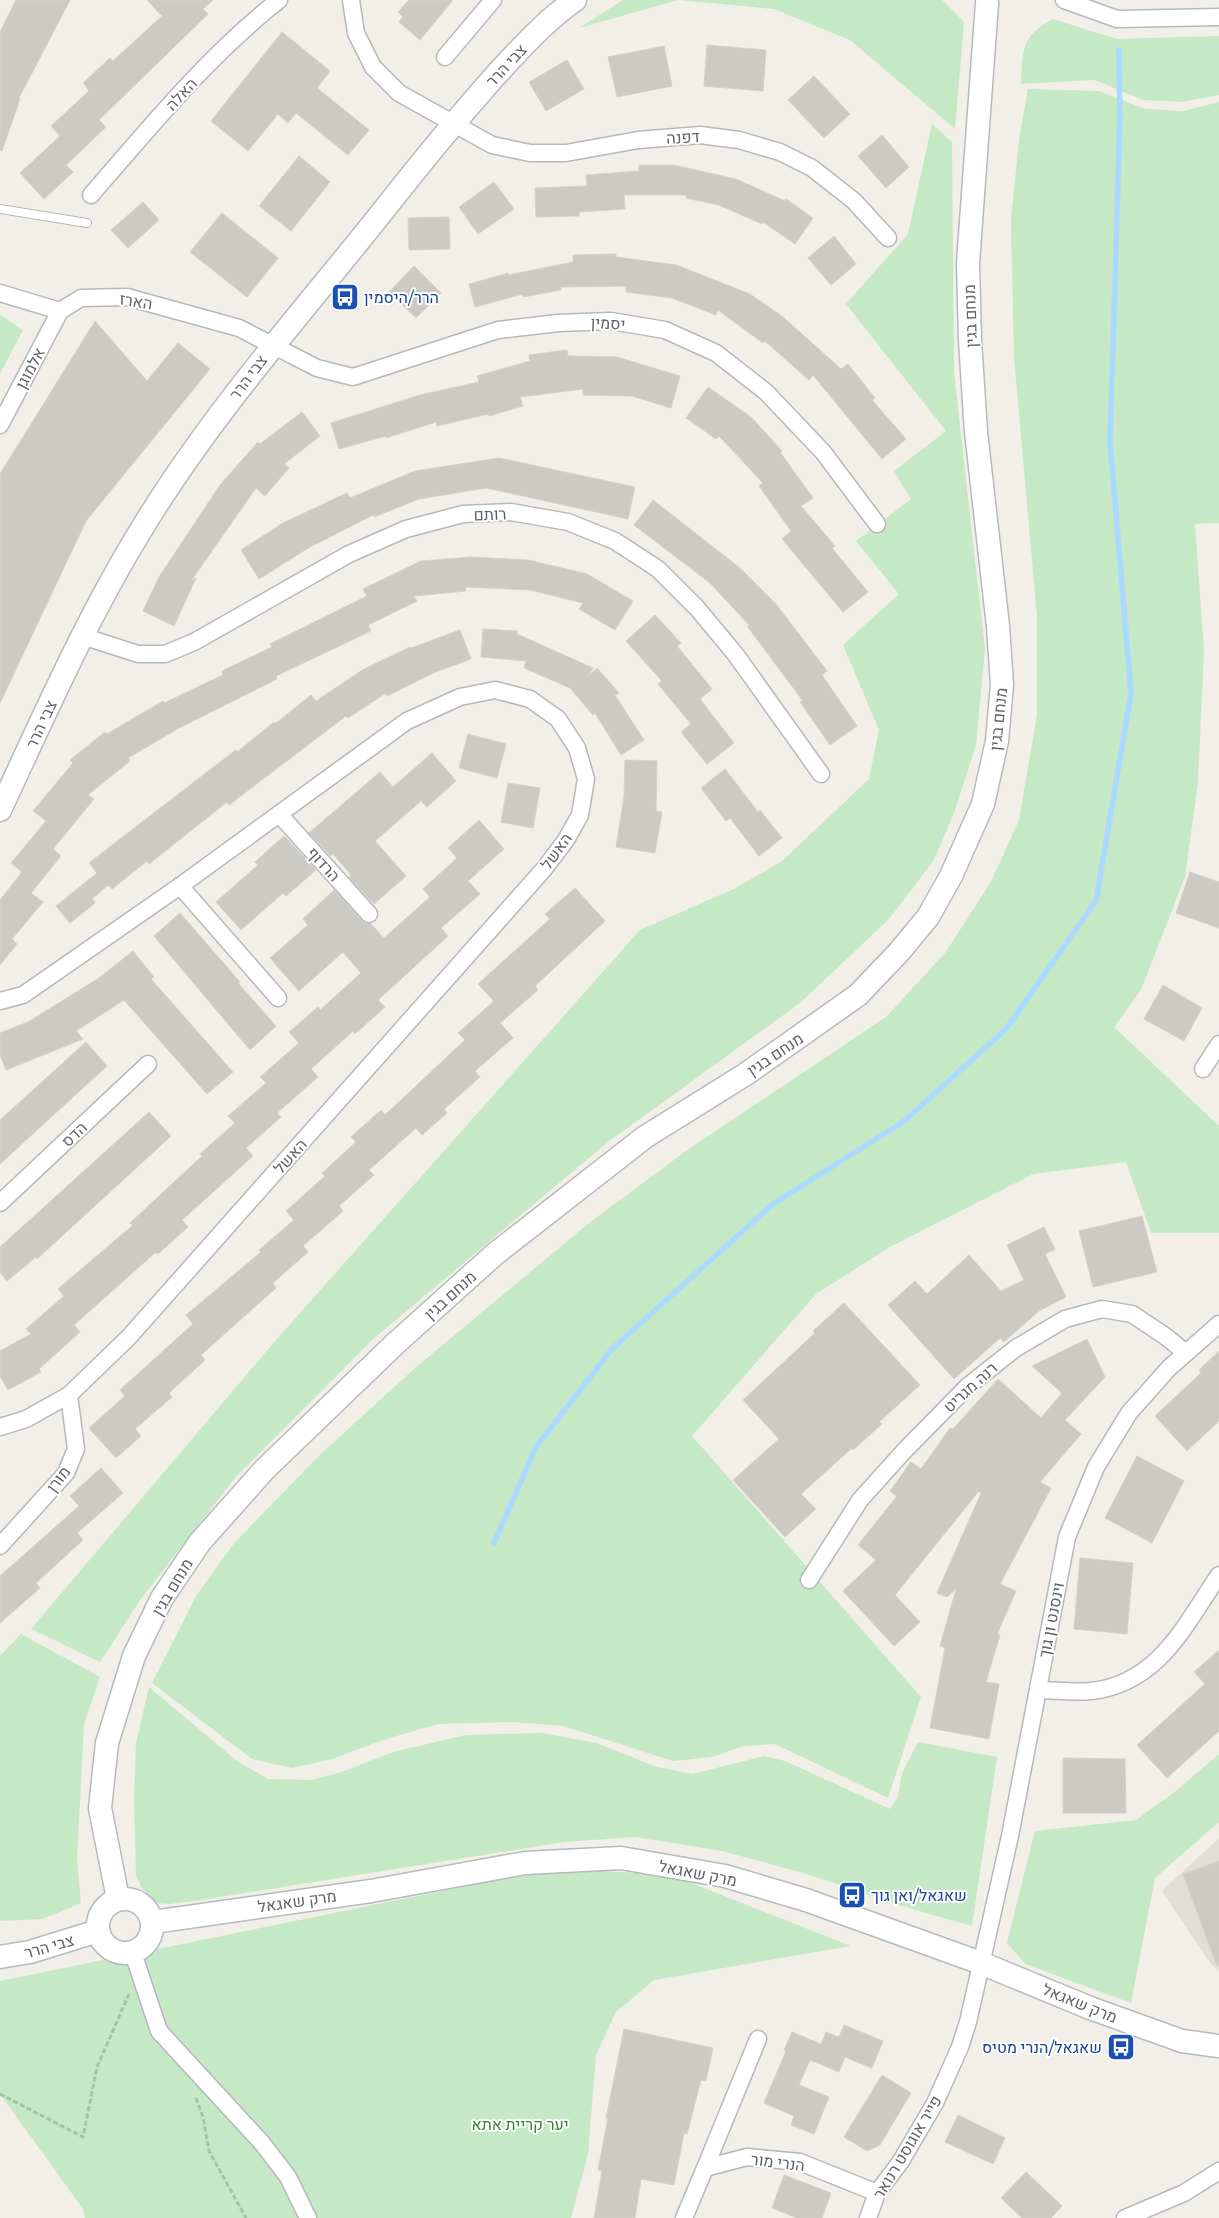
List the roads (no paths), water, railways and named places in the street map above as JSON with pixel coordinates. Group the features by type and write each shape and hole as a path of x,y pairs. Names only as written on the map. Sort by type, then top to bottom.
{"street":[{"name":"האלה","path":"91,195 174,99 247,25 278,0"},
{"path":"445,57 493,0"},
{"name":"צבי הרר","path":"0,810 82,636 109,584 187,458 272,346 453,123 518,51 560,11 575,0"},
{"path":"1064,0 1116,19 1219,17"},
{"path":"346,1 356,33 373,67 399,93 453,123"},
{"name":"מנחם בגין","path":"118,1899 100,1808 107,1743 134,1656 162,1598 200,1542 265,1468 495,1254 645,1137 746,1074 858,995 899,952 928,917 951,876 983,804 998,741 1002,685 998,626 976,432 970,340 968,263 991,1"},
{"name":"דפנה","path":"453,123 492,145 530,153 566,153 638,140 700,135 739,140 780,152 812,168 854,201 888,238"},
{"path":"0,293 60,312"},
{"name":"הארז","path":"60,312 81,298 127,297 239,328 272,346"},
{"name":"אלמוגן","path":"0,425 60,312"},
{"name":"יסמין","path":"272,346 318,368 353,377 498,330 558,323 611,321 665,330 716,353 766,392 822,452 877,524"},
{"name":"רותם","path":"82,636 138,654 165,654 194,642 349,554 406,529 463,514 512,512 568,522 615,541 658,569 697,608 736,655 821,774"},
{"name":"האשל","path":"0,1001 23,995 180,886 407,721 460,697 495,690 530,699 558,719 577,748 586,779 580,815 566,840 544,869 129,1337 69,1395 26,1419 0,1427"},
{"name":"הרדוף","path":"279,814 369,914"},
{"path":"180,886 278,998"},
{"path":"1203,1069 1219,1044"},
{"name":"הדס","path":"0,1203 148,1064"},
{"name":"רנה מגריט","path":"809,1580 860,1500 905,1450 968,1386 1016,1348 1065,1319 1102,1309 1132,1314 1186,1353"},
{"name":"וינסנט ון גוך","path":"981,1962 1010,1836 1067,1536 1096,1467 1129,1413 1169,1368 1219,1324"},
{"name":"מורן","path":"0,1546 66,1473 76,1449 69,1395"},
{"path":"1038,1690 1089,1692 1124,1684 1139,1676 1172,1645 1219,1575"},
{"name":"מרק שאגאל","path":"153,1922 371,1891 525,1863 622,1858 725,1876 806,1900 981,1962 1090,2008 1182,2041 1219,2046"},
{"path":"136,1961 151,1938 153,1922 144,1906 127,1898 118,1899 104,1908 98,1923 98,1932 102,1940 115,1952 124,1954 136,1961 159,2031 262,2143 288,2177 308,2218"},
{"name":"צבי הרר","path":"0,1957 30,1952 98,1932"},
{"name":"פייר אוגוסט רנואר","path":"868,2218 877,2193 901,2161 935,2103 957,2055 968,2022 981,1962"},
{"path":"684,2218 758,2038"},
{"name":"הנרי מור","path":"704,2168 747,2157 800,2162 877,2193"},
{"path":"1125,2218 1184,2194 1217,2177"}],"lane":[{"path":"0,209 87,223"}],"waterway":[{"path":"494,1543 536,1447 612,1349 773,1204 903,1122 1006,1029 1096,901 1131,693 1110,442 1120,117 1119,50"}],"place":[{"name":"הרר/היסמין","path":"345,297"},
{"name":"שאגאל/ואן גוך","path":"852,1895"},
{"name":"שאגאל/הנרי מטיס","path":"1121,2047"}],"park label":[{"name":"יער קריית אתא","path":"520,2124"}]}
